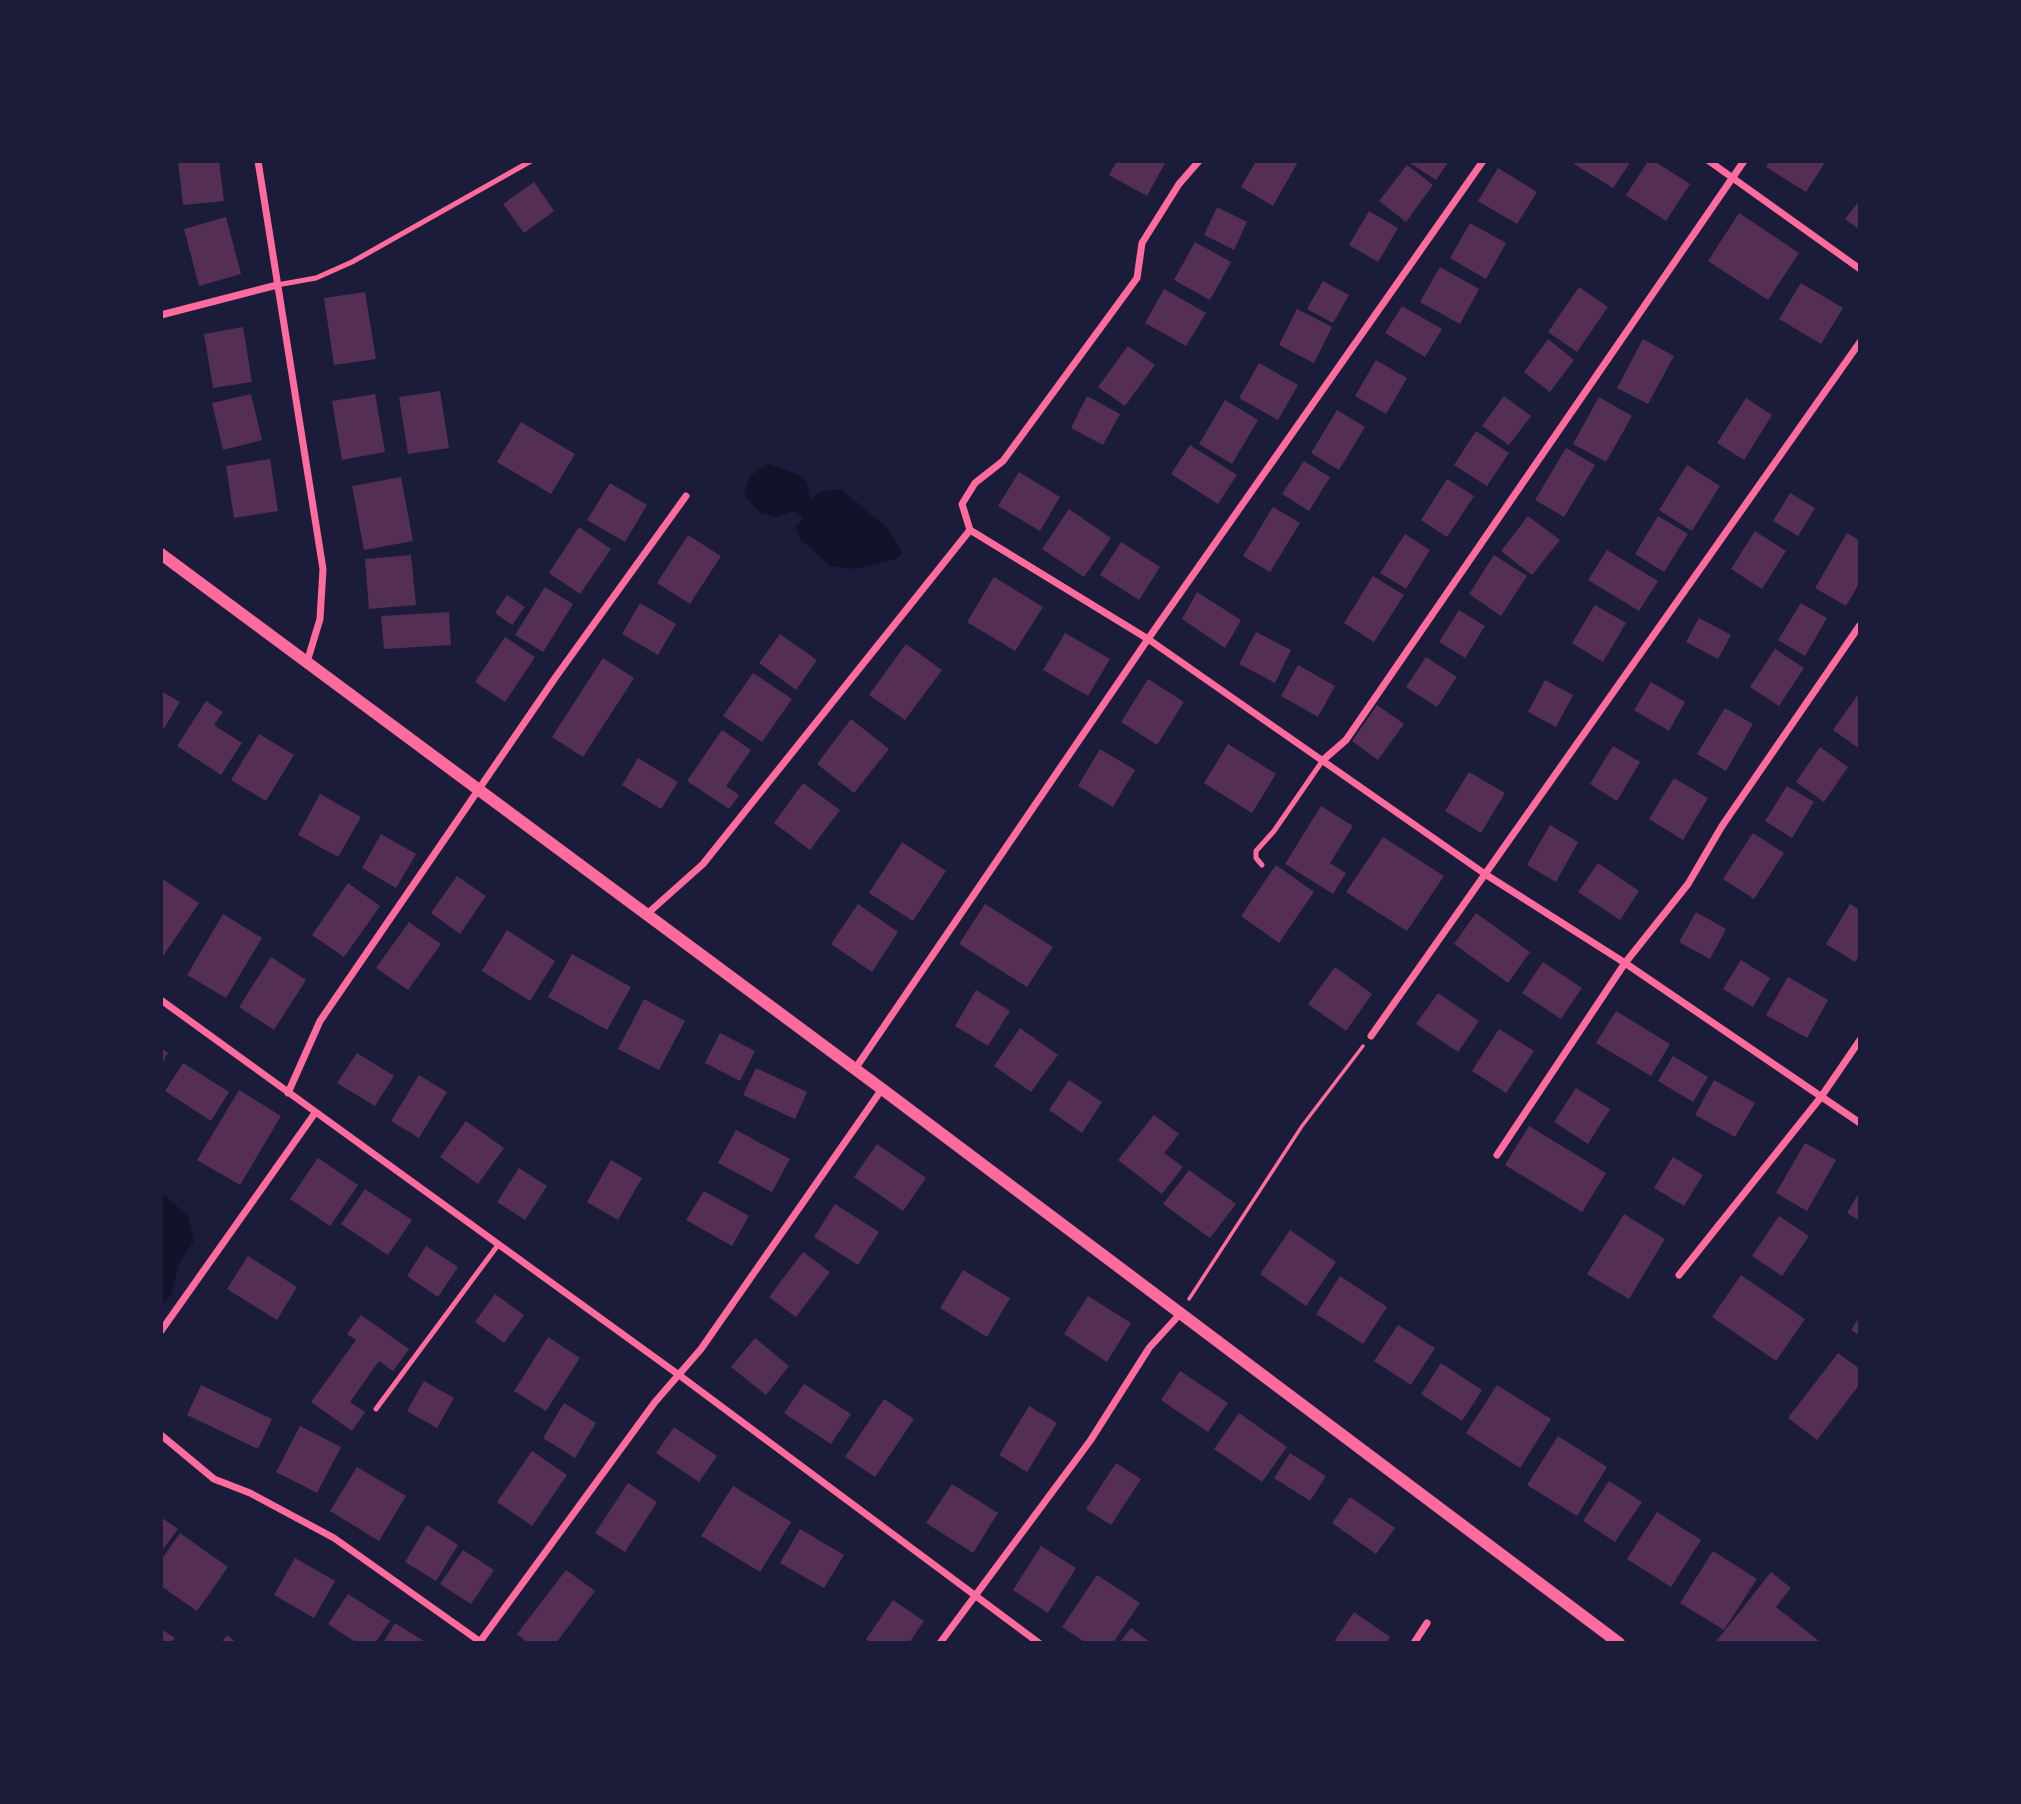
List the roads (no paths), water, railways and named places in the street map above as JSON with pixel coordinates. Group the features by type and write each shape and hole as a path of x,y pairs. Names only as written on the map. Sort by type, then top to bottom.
{"street":[{"path":"258,161 323,569 320,620 307,662"},
{"path":"1199,161 1179,184 1142,243 1137,278 1003,461 975,482 962,505 970,530 1147,639 1485,874 1625,963 1860,1122"},
{"path":"855,1069 1147,639 1483,161"},
{"path":"1709,161 1860,269"},
{"path":"1323,760 1346,740 1744,161"},
{"path":"161,316 277,285"},
{"path":"1371,1036 1860,342"},
{"path":"288,1093 320,1021 480,792 555,678 686,496"},
{"path":"647,914 703,863 970,530"},
{"path":"161,554 883,1089 1619,1643"},
{"path":"1497,1155 1625,963 1688,884 1722,827 1860,625"},
{"path":"161,1000 679,1375 1039,1643"},
{"path":"1679,1275 1821,1097 1860,1040"},
{"path":"161,1435 214,1479 250,1493 334,1538 480,1642 655,1402 679,1375 883,1089"},
{"path":"161,1331 315,1113"},
{"path":"940,1643 1090,1441 1149,1348 1180,1314"},
{"path":"1414,1643 1427,1623"}],"lane":[{"path":"277,285 316,278 352,262 531,161"},
{"path":"1262,865 1256,859 1256,851 1323,760"},
{"path":"376,1409 498,1244"}]}
